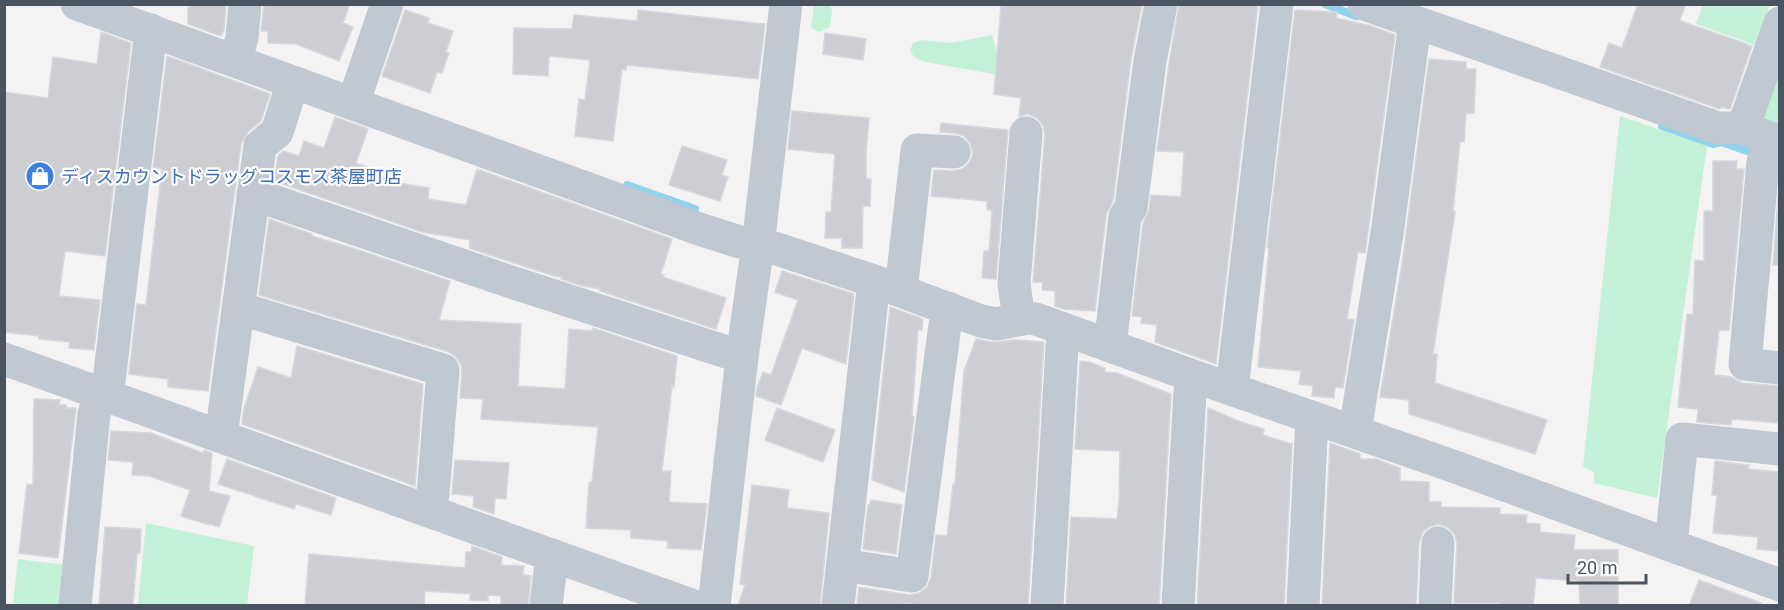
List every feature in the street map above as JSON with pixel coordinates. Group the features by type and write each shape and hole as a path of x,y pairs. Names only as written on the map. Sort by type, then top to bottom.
{"street":[{"path":"239,51 245,4"},
{"path":"356,93 387,4"},
{"path":"714,606 786,4"},
{"path":"1110,346 1125,217 1131,207 1150,61 1161,4"},
{"path":"1232,389 1277,4"},
{"path":"1364,4 1764,144"},
{"path":"98,8 151,30 239,51 292,82 356,93 699,229 740,242 774,248 981,321 996,324 1019,319 1036,319 1064,337 1110,346 1191,383 1232,389 1311,424 1355,431 1779,585"},
{"path":"1355,431 1388,227 1415,23"},
{"path":"1779,23 1764,144 1745,364 1779,368"},
{"path":"75,606 100,401 109,381 151,30"},
{"path":"221,436 260,146 277,132 292,82"},
{"path":"1019,319 1014,284 1026,133"},
{"path":"838,606 887,286 917,150 954,153"},
{"path":"253,194 505,280 742,357"},
{"path":"238,308 443,370 433,494 427,510"},
{"path":"843,565 912,576 948,308"},
{"path":"1047,606 1064,337"},
{"path":"4,359 100,401 221,436 427,510 551,561 694,606"},
{"path":"1178,606 1191,383"},
{"path":"1303,606 1311,424"},
{"path":"1671,545 1682,439 1779,449"},
{"path":"1435,606 1438,543"},
{"path":"546,606 551,561"}],"green space":[{"path":"814,5 830,5 832,10 830,27 819,32 811,28"},
{"path":"1703,5 1770,5 1755,45 1696,24"},
{"path":"992,35 997,52 1016,56 1023,79 925,62 914,57 910,50 913,43 921,40 951,43"},
{"path":"1779,62 1779,127 1762,117"},
{"path":"1620,116 1707,146 1657,498 1594,483 1594,472 1583,467"},
{"path":"146,523 254,546 247,605 138,605"},
{"path":"18,559 72,566 68,605 37,606 13,603"}],"building":[{"path":"188,4 226,4 224,30 221,36 188,24"},
{"path":"264,4 350,4 343,23 353,27 339,61 296,44 268,43 268,31 261,31"},
{"path":"1001,4 1142,4 1131,59 1113,201 1106,215 1095,311 1064,309 1055,306 1055,291 1042,290 1043,282 1033,282 1045,134 1037,118 1028,114 1019,116 1021,98 994,94"},
{"path":"1179,4 1258,4 1216,364 1155,342 1157,325 1141,323 1142,317 1132,316 1143,223 1149,210 1151,195 1181,197 1184,152 1157,151"},
{"path":"1638,4 1686,4 1681,21 1752,46 1730,109 1721,107 1720,109 1600,67 1609,43 1622,48"},
{"path":"405,10 429,18 428,23 453,31 442,73 437,72 430,93 382,76"},
{"path":"638,10 765,24 758,79 627,65 626,70 622,69 613,141 575,136 579,99 585,100 590,60 549,56 548,76 513,74 514,28 572,29 574,15 637,21"},
{"path":"1295,10 1337,12 1336,18 1371,26 1395,35 1365,253 1358,252 1347,319 1354,320 1343,388 1335,387 1334,398 1312,396 1313,386 1299,384 1301,371 1258,367 1269,248 1267,248"},
{"path":"101,32 131,43 105,256 65,251 59,296 100,300 94,350 69,348 70,342 4,332 4,92 48,98 53,57 97,64"},
{"path":"825,33 866,39 863,60 823,54"},
{"path":"167,56 270,94 261,121 248,132 241,144 208,391 168,387 168,379 129,374 137,304 146,305 162,169 153,168"},
{"path":"1429,59 1466,62 1466,69 1476,69 1474,113 1466,113 1464,142 1460,142 1453,211 1455,212 1433,354 1437,354 1435,383 1547,420 1535,454 1409,414 1409,400 1380,397 1403,257"},
{"path":"792,111 869,118 866,179 871,179 870,206 863,206 862,248 842,248 842,238 825,238 826,212 831,212 835,154 788,149"},
{"path":"335,117 368,129 356,163 367,167 364,174 400,179 399,183 429,188 428,199 466,205 477,169 672,239 661,274 664,275 663,277 726,298 716,329 600,291 601,289 583,286 561,279 562,277 469,248 470,240 422,232 274,181 278,156 283,151 299,156 304,141 324,148"},
{"path":"941,123 1008,130 996,279 982,278 984,251 989,251 992,210 987,210 987,201 931,196 934,170 962,169 969,163 973,154 970,143 964,136 940,132"},
{"path":"682,146 727,160 722,175 728,177 720,201 669,185"},
{"path":"1713,161 1737,161 1736,169 1744,169 1729,330 1719,330 1714,375 1732,377 1743,383 1779,386 1779,423 1732,419 1731,425 1697,422 1698,409 1678,407 1687,314 1693,314 1695,260 1704,261 1704,211 1713,211"},
{"path":"1779,188 1779,265 1773,265"},
{"path":"269,219 312,234 312,236 450,281 439,320 521,324 518,386 565,389 569,329 592,331 593,328 677,356 662,471 671,471 669,502 707,504 701,550 667,548 668,541 631,538 631,530 586,528 589,482 592,482 598,427 481,419 483,399 460,398 461,364 449,352 259,295"},
{"path":"782,271 854,294 846,364 802,348 781,405 756,396 763,372 771,375 798,300 775,292"},
{"path":"890,307 923,319 922,330 918,329 912,416 914,417 904,492 872,480"},
{"path":"976,339 993,342 1015,340 1044,342 1028,606 929,606 903,603 903,606 857,606 859,587 910,595 919,593 927,587 931,578 936,535 947,536 953,484 955,484 964,371"},
{"path":"297,346 423,384 415,486 242,424 244,408 258,367 291,378"},
{"path":"1080,361 1089,362 1105,368 1105,372 1117,373 1171,394 1159,606 1066,606 1071,517 1117,519 1119,500 1120,451 1075,449"},
{"path":"34,399 60,400 59,405 76,408 58,558 19,553 27,484 33,485"},
{"path":"777,408 835,430 823,462 765,440"},
{"path":"1208,408 1264,429 1263,435 1292,444 1284,606 1197,606"},
{"path":"111,431 151,433 203,453 204,450 212,453 209,491 230,496 219,527 181,516 190,490 149,476 132,475 133,462 108,460"},
{"path":"1330,443 1360,454 1360,459 1376,459 1400,468 1400,481 1429,482 1429,502 1441,502 1441,507 1500,508 1500,514 1527,515 1526,523 1540,524 1540,532 1575,535 1574,550 1618,550 1618,606 1580,606 1579,581 1536,578 1533,606 1454,603 1457,543 1455,535 1449,528 1438,524 1423,532 1419,542 1416,606 1322,606"},
{"path":"227,459 336,498 331,515 296,504 294,509 218,484"},
{"path":"455,460 509,463 506,499 495,498 494,514 473,507 474,496 452,494"},
{"path":"1715,461 1749,465 1748,469 1779,472 1779,551 1757,549 1758,537 1713,533 1717,495 1712,495"},
{"path":"752,485 789,490 787,508 829,513 820,606 738,606 745,585 740,584"},
{"path":"871,500 902,505 896,554 863,549 868,505"},
{"path":"105,527 141,529 133,606 99,606"},
{"path":"472,546 502,557 501,565 524,566 523,575 531,576 528,606 501,606 501,596 488,595 488,601 470,600 470,594 425,591 424,606 305,606 309,554 465,568 466,552 471,552"},
{"path":"1699,580 1761,603 1760,606 1689,606"}],"waterway":[{"path":"1325,4 1356,16"},
{"path":"1662,126 1713,144 1721,142 1759,155"},
{"path":"627,185 695,209"}],"place":[{"name":"ディスカウントドラッグコスモス茶屋町店","path":"40,176"}]}
